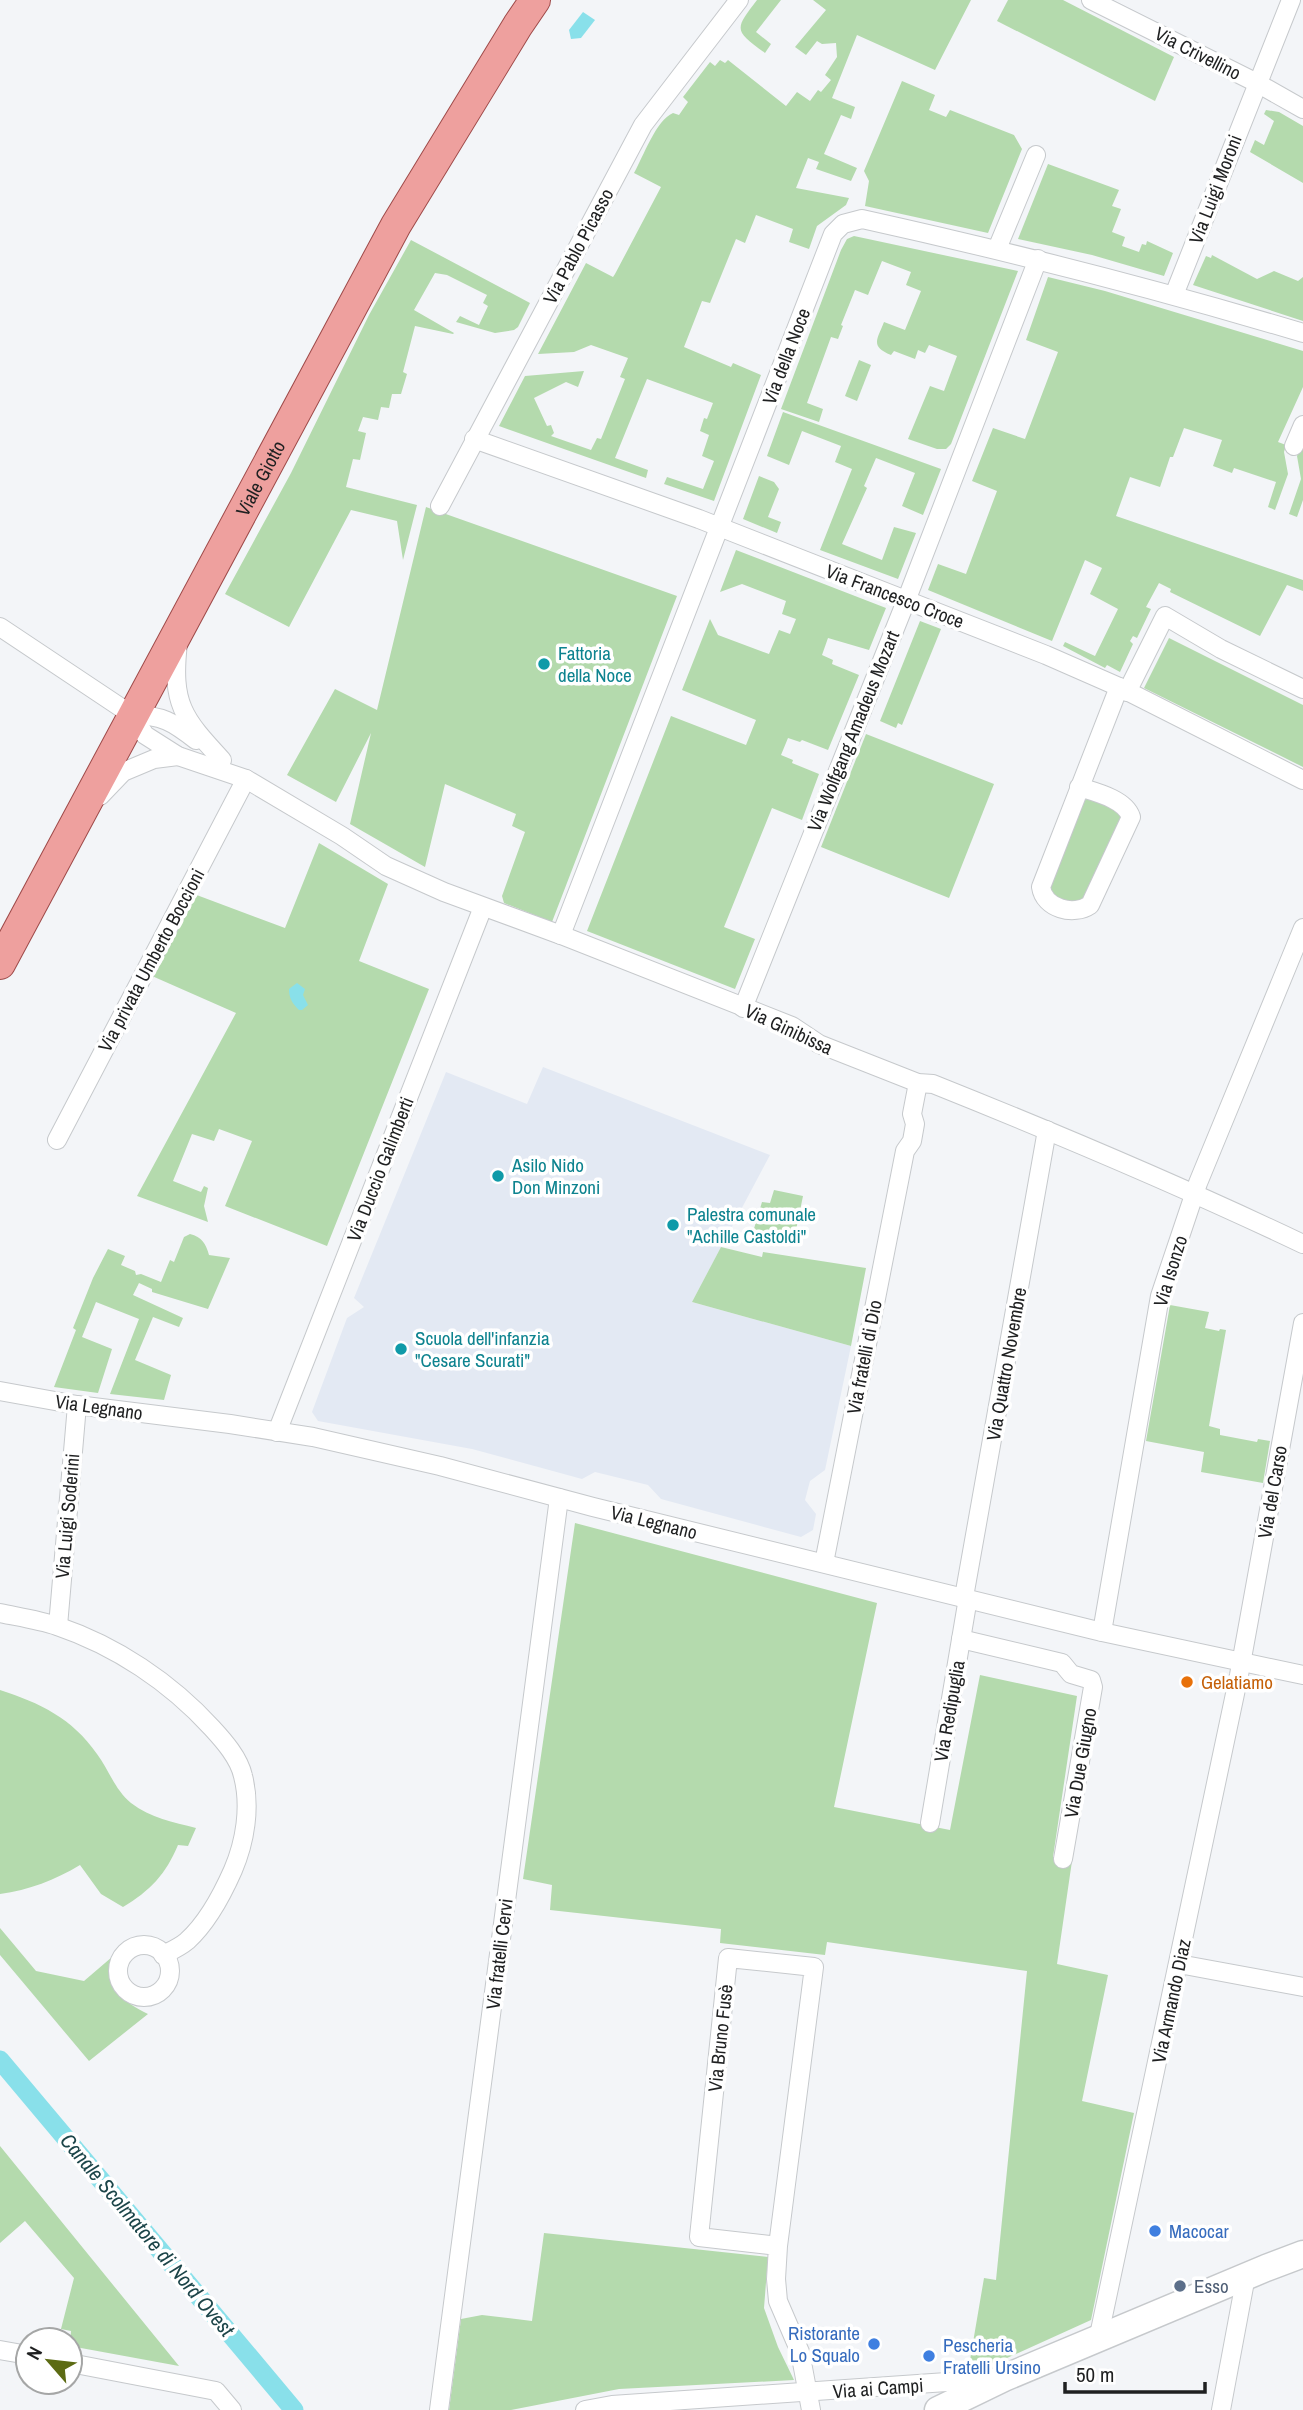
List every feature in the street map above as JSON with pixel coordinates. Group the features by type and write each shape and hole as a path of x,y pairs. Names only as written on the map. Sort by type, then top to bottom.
{"main road":[{"name":"Viale Giotto","path":"0,964 396,225 535,0"}],"street":[{"name":"Via Pablo Picasso","path":"440,506 643,125 739,0"},
{"name":"Via Crivellino","path":"1091,0 1303,109"},
{"name":"Via Luigi Moroni","path":"1174,295 1291,0"},
{"path":"997,249 1035,155"},
{"name":"Via della Noce","path":"561,934 833,234 844,224 862,219 997,249 1174,295 1303,333"},
{"name":"Via Wolfgang Amadeus Mozart","path":"743,1007 906,601 1038,259"},
{"path":"1294,446 1303,425"},
{"name":"Via Francesco Croce","path":"474,439 720,527 1046,654 1123,689 1303,780"},
{"path":"1079,788 1097,792 1121,804 1129,810 1131,817 1090,905 1075,912 1064,910 1047,901 1041,887 1079,788 1123,689 1165,616 1220,649 1303,689"},
{"name":"Via Ginibissa","path":"180,626 176,660 178,699 191,726 222,760"},
{"path":"0,627 132,715"},
{"name":"Via Ginibissa","path":"132,715 145,735 178,756 246,779"},
{"name":"Via Ginibissa","path":"132,715 152,715 169,720 246,779 342,836 386,866 483,907 561,934 792,1026 819,1044 918,1083 933,1084 1047,1130 1195,1192 1303,1244"},
{"path":"77,818 123,772 154,759 178,756"},
{"name":"Via privata Umberto Boccioni","path":"57,1140 246,779"},
{"name":"Via Duccio Galimberti","path":"277,1432 483,907"},
{"name":"Via Isonzo","path":"1102,1632 1160,1296 1195,1192 1303,928"},
{"name":"Via fratelli di Dio","path":"824,1563 905,1151 912,1141 915,1124 912,1114 918,1083"},
{"name":"Via Quattro Novembre","path":"966,1598 1047,1130"},
{"name":"Via del Carso","path":"1241,1662 1303,1323"},
{"name":"Via Legnano","path":"0,1391 77,1405 313,1437 440,1466 1102,1632 1303,1675"},
{"name":"Via Luigi Soderini","path":"58,1626 77,1405"},
{"name":"Via fratelli Cervi","path":"439,2410 559,1498"},
{"name":"Via Redipuglia","path":"930,1823 966,1598"},
{"path":"0,1613 58,1626 122,1656 165,1684 225,1742 243,1776 246,1806 243,1842 226,1886 207,1917 186,1942 163,1955"},
{"name":"Via Due Giugno","path":"961,1639 1062,1662 1071,1674 1091,1680 1093,1687 1063,1859"},
{"name":"Via Armando Diaz","path":"1098,2340 1241,1662"},
{"name":"Via Bruno Fusè","path":"778,2246 699,2237 728,1958 814,1967 776,2279 778,2301 800,2352 810,2402"},
{"path":"1179,1964 1303,1987"},
{"path":"938,2410 1004,2378 1303,2254"},
{"path":"1221,2410 1246,2276"},
{"path":"84,2366 216,2391 232,2410"},
{"name":"Via ai Campi","path":"585,2410 612,2405 810,2402 1004,2378"}],"shaded area":[{"path":"543,1067 770,1155 692,1302 851,1346 825,1470 810,1481 805,1500 816,1514 813,1530 801,1537 661,1499 648,1485 595,1472 582,1479 472,1449 318,1421 312,1412 347,1318 364,1307 354,1298 446,1072 527,1104"}],"green space":[{"path":"757,0 781,0 756,32 771,44 765,53 747,39 741,29 744,18"},
{"path":"813,0 971,0 935,70 857,35 832,98 855,107 851,119 841,115 824,154 857,168 851,181 816,169 819,162 808,158 796,188 849,198 846,205 817,226 809,249 789,242 793,229 756,215 745,243 736,239 710,303 702,301 684,347 731,367 733,363 761,375 714,501 664,484 667,477 703,489 714,461 702,456 709,435 700,431 713,403 647,379 615,458 648,470 646,478 499,426 525,376 584,371 578,387 566,382 534,398 547,426 551,425 554,433 551,436 591,450 597,438 601,439 625,379 620,377 628,358 591,345 574,352 538,354 586,263 613,277 615,274 661,187 634,173 661,123 673,113 679,115 688,102 683,97 710,62 715,66 720,60 725,63 728,60 786,106 797,92 810,101 818,90 821,92 831,80 825,75 837,57 836,43 822,44 817,41 806,55 795,47 826,10"},
{"path":"1008,0 1063,0 1174,57 1155,101 997,21"},
{"path":"902,81 935,95 929,110 946,117 950,110 1014,135 1022,149 988,233 865,206 869,181 864,171"},
{"path":"1266,110 1279,112 1303,126 1303,183 1250,152 1255,140 1264,145 1274,121 1264,114"},
{"path":"1048,164 1119,190 1112,206 1121,209 1112,232 1125,237 1122,246 1139,252 1142,244 1146,245 1147,241 1173,253 1164,276 1092,255 1018,239"},
{"path":"854,236 1018,271 951,444 946,449 937,449 908,439 930,386 944,391 957,356 929,345 925,353 918,350 915,359 894,351 891,355 880,349 877,342 884,322 905,330 921,291 906,285 911,272 882,261 868,295 855,290 838,339 831,337 807,403 823,409 819,422 781,409 841,250 847,239"},
{"path":"411,240 530,303 514,330 495,333 456,322 460,316 479,325 488,306 483,303 487,295 447,275 435,273 414,310 454,333 415,326 403,372 407,374 401,394 392,394 389,408 381,407 378,420 363,417 358,431 366,433 360,460 353,459 346,487 417,505 403,560 397,521 351,510 289,627 225,594 291,473 369,315"},
{"path":"1212,255 1257,279 1274,271 1298,281 1303,277 1303,321 1193,285 1206,256 1211,258"},
{"path":"1048,277 1105,291 1303,351 1303,387 1278,442 1286,445 1284,452 1288,474 1275,510 1268,507 1276,482 1234,468 1232,473 1213,466 1222,440 1184,428 1160,487 1130,477 1116,516 1303,580 1303,591 1287,585 1260,636 1170,592 1171,589 1159,583 1146,607 1151,609 1137,638 1133,636 1130,641 1133,644 1120,672 1107,665 1105,668 1063,646 1065,642 1095,656 1118,609 1090,594 1102,568 1085,560 1052,641 928,590 938,564 966,574 997,491 972,481 993,428 1025,439 1058,352 1026,340"},
{"path":"859,360 871,365 857,401 845,396"},
{"path":"783,412 941,469 923,515 902,506 915,473 876,458 864,486 867,488 842,544 882,560 894,527 916,533 898,579 820,550 852,469 835,462 841,446 802,431 789,465 767,456"},
{"path":"1300,449 1303,450 1303,500 1297,517 1289,514 1301,479 1297,456"},
{"path":"759,476 774,482 779,489 768,517 781,522 777,533 743,519"},
{"path":"426,507 677,596 552,922 504,903 502,896 525,832 512,826 516,814 445,784 425,867 350,824 371,733 336,802 287,775 335,689 377,710"},
{"path":"736,550 886,608 869,650 828,638 822,655 833,660 832,664 859,675 828,750 802,740 800,742 788,738 781,755 793,760 792,763 819,774 802,820 772,808 724,927 755,939 735,989 587,931 671,716 746,745 756,720 682,690 710,619 718,635 769,654 779,630 790,634 796,619 782,614 786,601 742,584 720,592"},
{"path":"920,621 941,629 902,725 898,723 896,728 880,721"},
{"path":"1169,638 1303,705 1303,767 1144,688"},
{"path":"866,734 994,784 949,898 821,847"},
{"path":"1088,798 1107,805 1122,818 1087,897 1072,904 1048,892 1079,805"},
{"path":"319,843 388,884 359,961 429,989 327,1246 225,1206 252,1141 219,1129 214,1141 192,1134 173,1181 201,1192 204,1186 208,1188 204,1206 208,1222 137,1196 236,1013 152,976 194,894 285,928"},
{"path":"774,1190 803,1196 794,1240 753,1232 762,1202 770,1203"},
{"path":"190,1234 203,1241 209,1255 230,1258 208,1309 152,1292 152,1289 139,1283 133,1295 183,1318 179,1327 153,1317 135,1360 171,1375 164,1400 110,1394 139,1319 96,1302 82,1337 112,1349 98,1393 54,1387 76,1330 73,1328 108,1249 125,1256 121,1265 135,1271 136,1275 141,1274 161,1282 170,1260 174,1262 184,1237"},
{"path":"721,1247 762,1257 763,1252 866,1268 851,1346 692,1302"},
{"path":"1170,1305 1209,1312 1205,1328 1226,1330 1209,1426 1220,1429 1220,1435 1257,1442 1258,1439 1270,1441 1263,1483 1201,1472 1204,1452 1146,1441"},
{"path":"575,1523 877,1603 834,1807 950,1830 980,1675 1077,1696 1053,1857 1072,1861 1057,1964 1108,1975 1082,2101 1134,2113 1091,2320 996,2363 970,2360 984,2278 996,2280 1027,1971 827,1942 825,1955 720,1943 721,1929 550,1910 552,1885 523,1879"},
{"path":"0,1690 42,1706 66,1721 87,1741 116,1786 131,1803 154,1816 196,1828 188,1846 178,1845 156,1881 123,1907 101,1894 80,1865 42,1884 0,1894"},
{"path":"0,1928 36,1971 84,1981 112,1957 112,1979 118,1993 130,2004 148,2014 89,2061 0,1955"},
{"path":"0,2146 179,2366 84,2349 84,2326 62,2326 74,2278 25,2221 0,2243"},
{"path":"544,2233 768,2257 764,2308 794,2380 619,2389 511,2410 449,2410 461,2319 482,2315 532,2321"}],"water":[{"path":"583,12 595,20 581,38 571,39 569,30"},
{"path":"297,983 305,989 303,995 308,1005 302,1010 294,1005 290,995 289,989"}],"waterway":[{"name":"Canale Scolmatore di Nord Ovest","path":"0,2060 294,2410"}],"place":[{"name":"Fattoria della Noce","path":"544,664"},
{"name":"Asilo Nido Don Minzoni","path":"498,1176"},
{"name":"Palestra comunale \"Achille Castoldi\"","path":"673,1225"},
{"name":"Scuola dell'infanzia \"Cesare Scurati\"","path":"401,1349"},
{"name":"Gelatiamo","path":"1187,1682"},
{"name":"Macocar","path":"1155,2231"},
{"name":"Esso","path":"1180,2286"},
{"name":"Ristorante Lo Squalo","path":"874,2344"},
{"name":"Pescheria Fratelli Ursino","path":"929,2356"}]}
